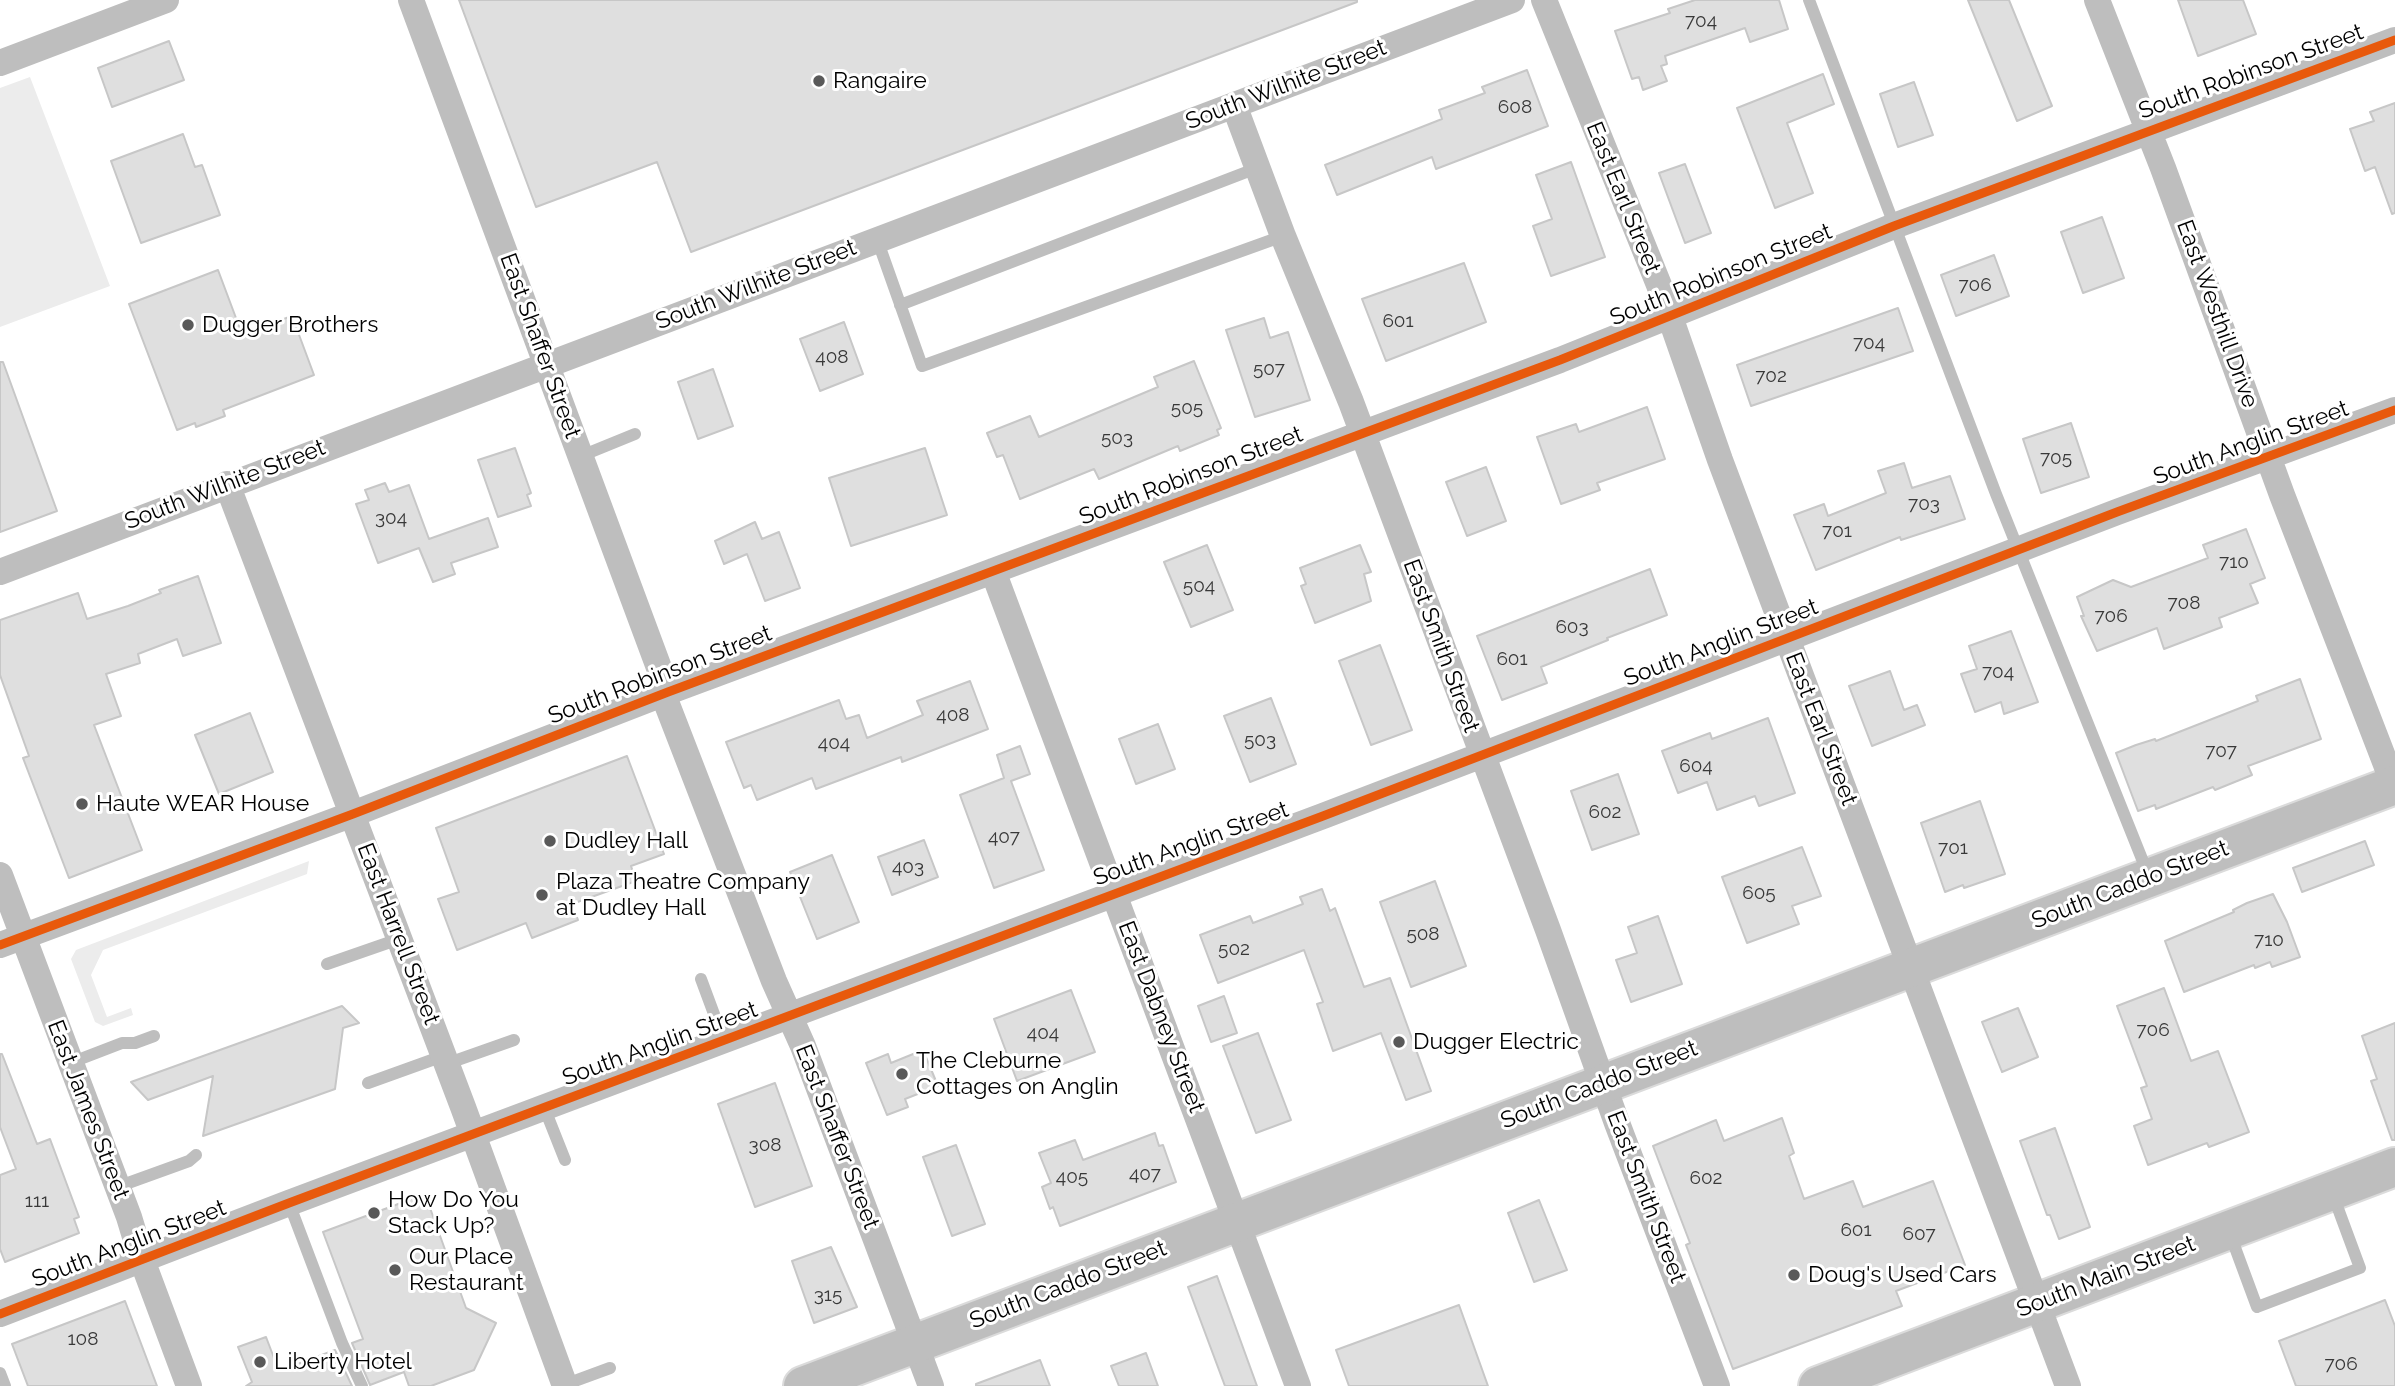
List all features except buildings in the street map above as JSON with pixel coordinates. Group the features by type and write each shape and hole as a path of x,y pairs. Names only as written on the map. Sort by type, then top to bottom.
{"main road":[{"name":"South Caddo Street","path":"803,1386 2394,785"},
{"name":"South Main Street","path":"1818,1386 2395,1167"}],"street":[{"path":"0,62 166,0"},
{"name":"East Shaffer Street","path":"411,0 581,456 665,693 789,1016 803,1046 931,1386"},
{"name":"South Wilhite Street","path":"0,572 1512,0"},
{"name":"East Earl Street","path":"1544,0 1670,317 1720,460 2068,1386"},
{"name":"East Westhill Drive","path":"2097,0 2394,785"},
{"name":"South Robinson Street","path":"11,941 353,814 665,693 1568,357 1894,226 2395,40"},
{"name":"East Smith Street","path":"1234,105 1283,236 1362,432 1717,1386"},
{"name":"South Anglin Street","path":"0,1314 2395,410"},
{"name":"East Harrell Street","path":"227,484 473,1134 565,1386"},
{"name":"East Dabney Street","path":"993,571 1298,1386"},
{"name":"East James Street","path":"0,875 11,941 69,1063 189,1386"}],"lane":[{"path":"1809,0 2019,551 2149,878"},
{"path":"900,305 1257,168"},
{"path":"877,239 922,366 1283,236"},
{"path":"581,456 635,434"},
{"path":"327,964 399,939"},
{"path":"701,979 724,1041"},
{"path":"69,1063 122,1043 135,1043 154,1036"},
{"path":"368,1083 513,1040"},
{"path":"544,1107 565,1160"},
{"path":"117,1187 189,1161 196,1155"},
{"path":"2228,1230 2256,1307 2360,1268 2332,1192"},
{"path":"289,1203 342,1343 362,1386"},
{"path":"565,1386 610,1368"},
{"path":"0,1373 5,1386"}],"shaded area":[{"path":"30,77 110,286 0,327 0,88"},
{"path":"309,861 307,874 103,950 91,975 107,1017 131,1008 133,1015 103,1026 95,1022 71,959 76,950"}],"cycle path":[{"path":"0,945 353,814 668,692 1560,360 1894,226 2395,40"},
{"path":"0,1314 1323,816 2117,512 2395,410"}],"place":[{"name":"Rangaire","path":"819,81"},
{"name":"Dugger Brothers","path":"188,325"},
{"name":"Haute WEAR House","path":"82,804"},
{"name":"Dudley Hall","path":"550,841"},
{"name":"Plaza Theatre Company at Dudley Hall","path":"542,895"},
{"name":"Dugger Electric","path":"1399,1042"},
{"name":"The Cleburne Cottages on Anglin","path":"902,1074"},
{"name":"How Do You Stack Up?","path":"374,1213"},
{"name":"Our Place Restaurant","path":"395,1270"},
{"name":"Doug's Used Cars","path":"1794,1275"},
{"name":"Liberty Hotel","path":"260,1362"}]}
